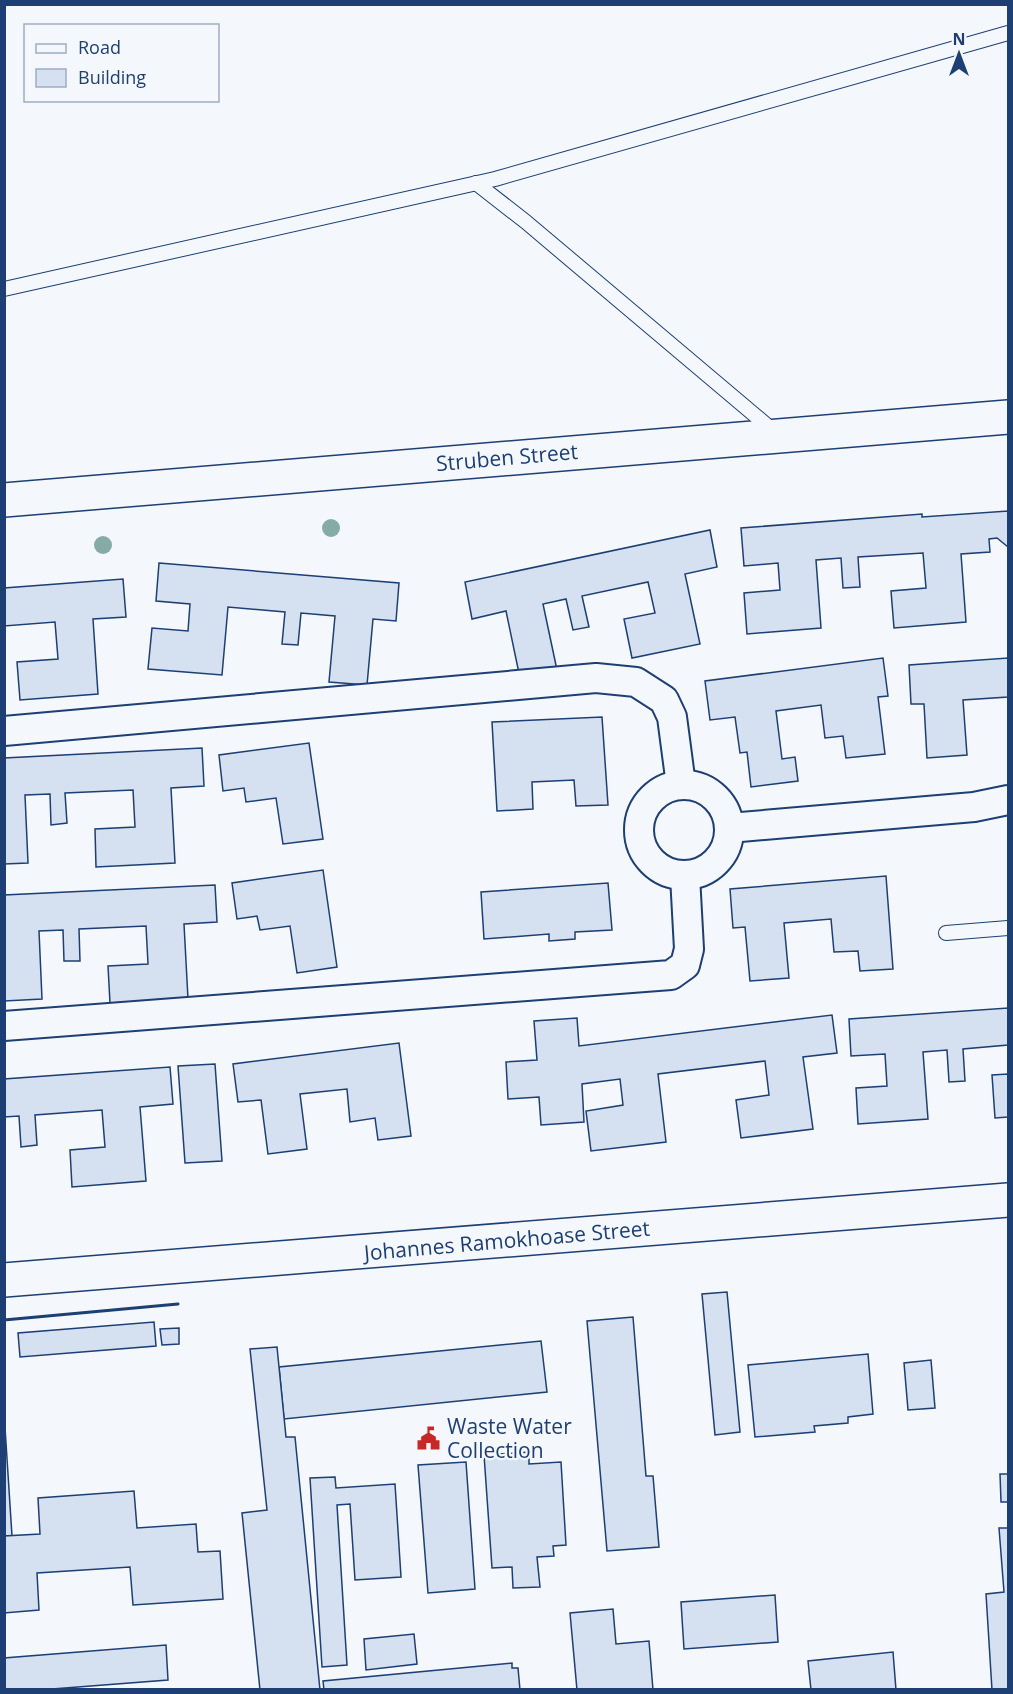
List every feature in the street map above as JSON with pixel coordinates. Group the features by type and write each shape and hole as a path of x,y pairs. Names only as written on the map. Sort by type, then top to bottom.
{"main road":[{"name":"Struben Street","path":"4,500 1008,417"},
{"name":"Johannes Ramokhoase Street","path":"4,1280 1008,1200"}],"street":[{"path":"4,731 596,678 636,682 664,700 672,717 681,785"},
{"path":"681,785 695,786 708,792 719,802 726,814 729,828 728,843 722,856 712,866 699,873 685,876 669,873 656,866 646,854 640,840 639,825 644,810 653,798 666,789 681,785"},
{"path":"729,828 974,807 1008,800"},
{"path":"4,1026 671,975 685,965 689,949 685,876"}],"lane":[{"path":"4,289 476,183 1008,33"},
{"path":"476,183 526,222 780,436"},
{"path":"946,933 1008,928"}],"building":[{"path":"1008,511 1008,547 997,538 989,539 990,552 961,554 966,622 894,628 891,591 926,588 923,553 858,557 860,587 843,588 841,558 816,560 821,628 747,634 744,593 780,590 778,563 744,566 741,528 922,514 922,517"},
{"path":"710,530 717,567 685,574 700,644 632,658 624,619 655,613 648,582 582,596 589,627 573,630 566,599 543,604 557,670 520,678 506,611 472,619 465,582"},
{"path":"159,563 399,583 396,621 373,619 367,685 329,682 335,616 301,613 298,645 282,644 285,612 228,607 222,675 148,669 152,628 188,631 190,604 156,601"},
{"path":"123,579 126,617 93,619 98,694 20,700 17,662 58,659 55,622 4,626 4,588"},
{"path":"883,658 888,696 878,697 885,754 846,758 843,736 825,738 821,705 776,711 782,759 795,757 798,781 751,787 747,752 740,753 735,717 710,720 705,681"},
{"path":"1008,658 1008,697 963,700 967,755 927,758 924,704 911,704 909,665"},
{"path":"602,717 608,805 576,806 574,780 532,782 533,809 497,811 492,722"},
{"path":"309,743 323,839 283,844 276,798 246,802 244,788 223,791 219,755"},
{"path":"202,748 204,786 171,788 175,863 96,867 95,829 135,827 133,790 65,793 67,823 51,825 50,794 25,795 28,863 4,864 4,758"},
{"path":"323,870 337,967 297,973 290,926 260,930 257,916 237,919 232,883"},
{"path":"886,876 893,969 860,971 858,951 834,952 831,919 784,923 789,978 750,981 745,927 733,928 730,889"},
{"path":"608,883 612,930 575,932 575,939 549,941 549,934 484,939 481,892"},
{"path":"215,885 217,922 184,924 188,999 110,1003 108,966 148,964 146,926 79,929 80,961 64,961 63,930 39,931 42,999 4,1001 4,895"},
{"path":"1008,1008 1008,1045 963,1049 965,1081 949,1082 947,1050 923,1052 928,1119 858,1124 856,1088 887,1086 885,1054 851,1056 849,1019"},
{"path":"832,1015 837,1053 803,1057 813,1129 741,1138 736,1100 769,1095 765,1061 658,1074 666,1142 591,1151 586,1111 623,1105 620,1079 582,1084 584,1122 541,1125 539,1097 508,1099 506,1062 537,1060 534,1021 577,1018 579,1046"},
{"path":"399,1043 411,1136 378,1140 375,1118 350,1122 347,1089 300,1094 307,1149 268,1154 261,1100 238,1102 233,1064"},
{"path":"215,1064 222,1161 185,1163 178,1066"},
{"path":"170,1067 173,1104 140,1107 146,1181 72,1187 70,1150 105,1147 102,1110 35,1115 37,1145 21,1147 19,1116 4,1117 4,1079"},
{"path":"1008,1074 1008,1117 995,1118 992,1075"},
{"path":"727,1292 740,1432 715,1435 702,1294"},
{"path":"633,1317 646,1476 653,1476 659,1547 607,1551 587,1321"},
{"path":"154,1322 156,1346 20,1357 18,1333"},
{"path":"179,1328 179,1344 162,1345 160,1329"},
{"path":"541,1341 547,1392 284,1419 279,1367"},
{"path":"277,1347 286,1437 295,1437 320,1690 260,1690 242,1513 267,1510 250,1349"},
{"path":"868,1354 873,1414 848,1417 848,1423 814,1426 815,1432 755,1437 748,1365"},
{"path":"931,1360 935,1408 908,1410 904,1363"},
{"path":"4,1412 12,1536 4,1536"},
{"path":"529,1452 529,1464 561,1462 566,1545 553,1546 554,1556 537,1557 540,1587 513,1588 512,1567 492,1568 484,1455"},
{"path":"466,1462 475,1589 428,1593 418,1465"},
{"path":"1000,1474 1008,1474 1008,1502 1001,1502"},
{"path":"335,1477 336,1488 395,1484 401,1577 355,1580 350,1504 337,1505 347,1665 322,1667 310,1478"},
{"path":"134,1491 137,1528 196,1524 198,1552 220,1551 223,1599 133,1605 130,1567 37,1573 39,1610 4,1613 4,1536 40,1534 38,1498"},
{"path":"999,1528 1008,1528 1008,1690 992,1690 986,1594 1004,1592"},
{"path":"775,1595 778,1642 684,1649 681,1602"},
{"path":"613,1609 616,1644 649,1641 653,1690 577,1690 570,1613"},
{"path":"414,1634 417,1664 366,1670 364,1639"},
{"path":"166,1645 168,1680 39,1690 4,1690 4,1658"},
{"path":"893,1652 896,1690 811,1690 808,1661"},
{"path":"512,1663 512,1668 518,1668 520,1690 324,1690 323,1681"}],"wall":[{"path":"4,1320 178,1304"}],"place":[{"name":"Waste Water Collection","path":"429,1439"}]}
